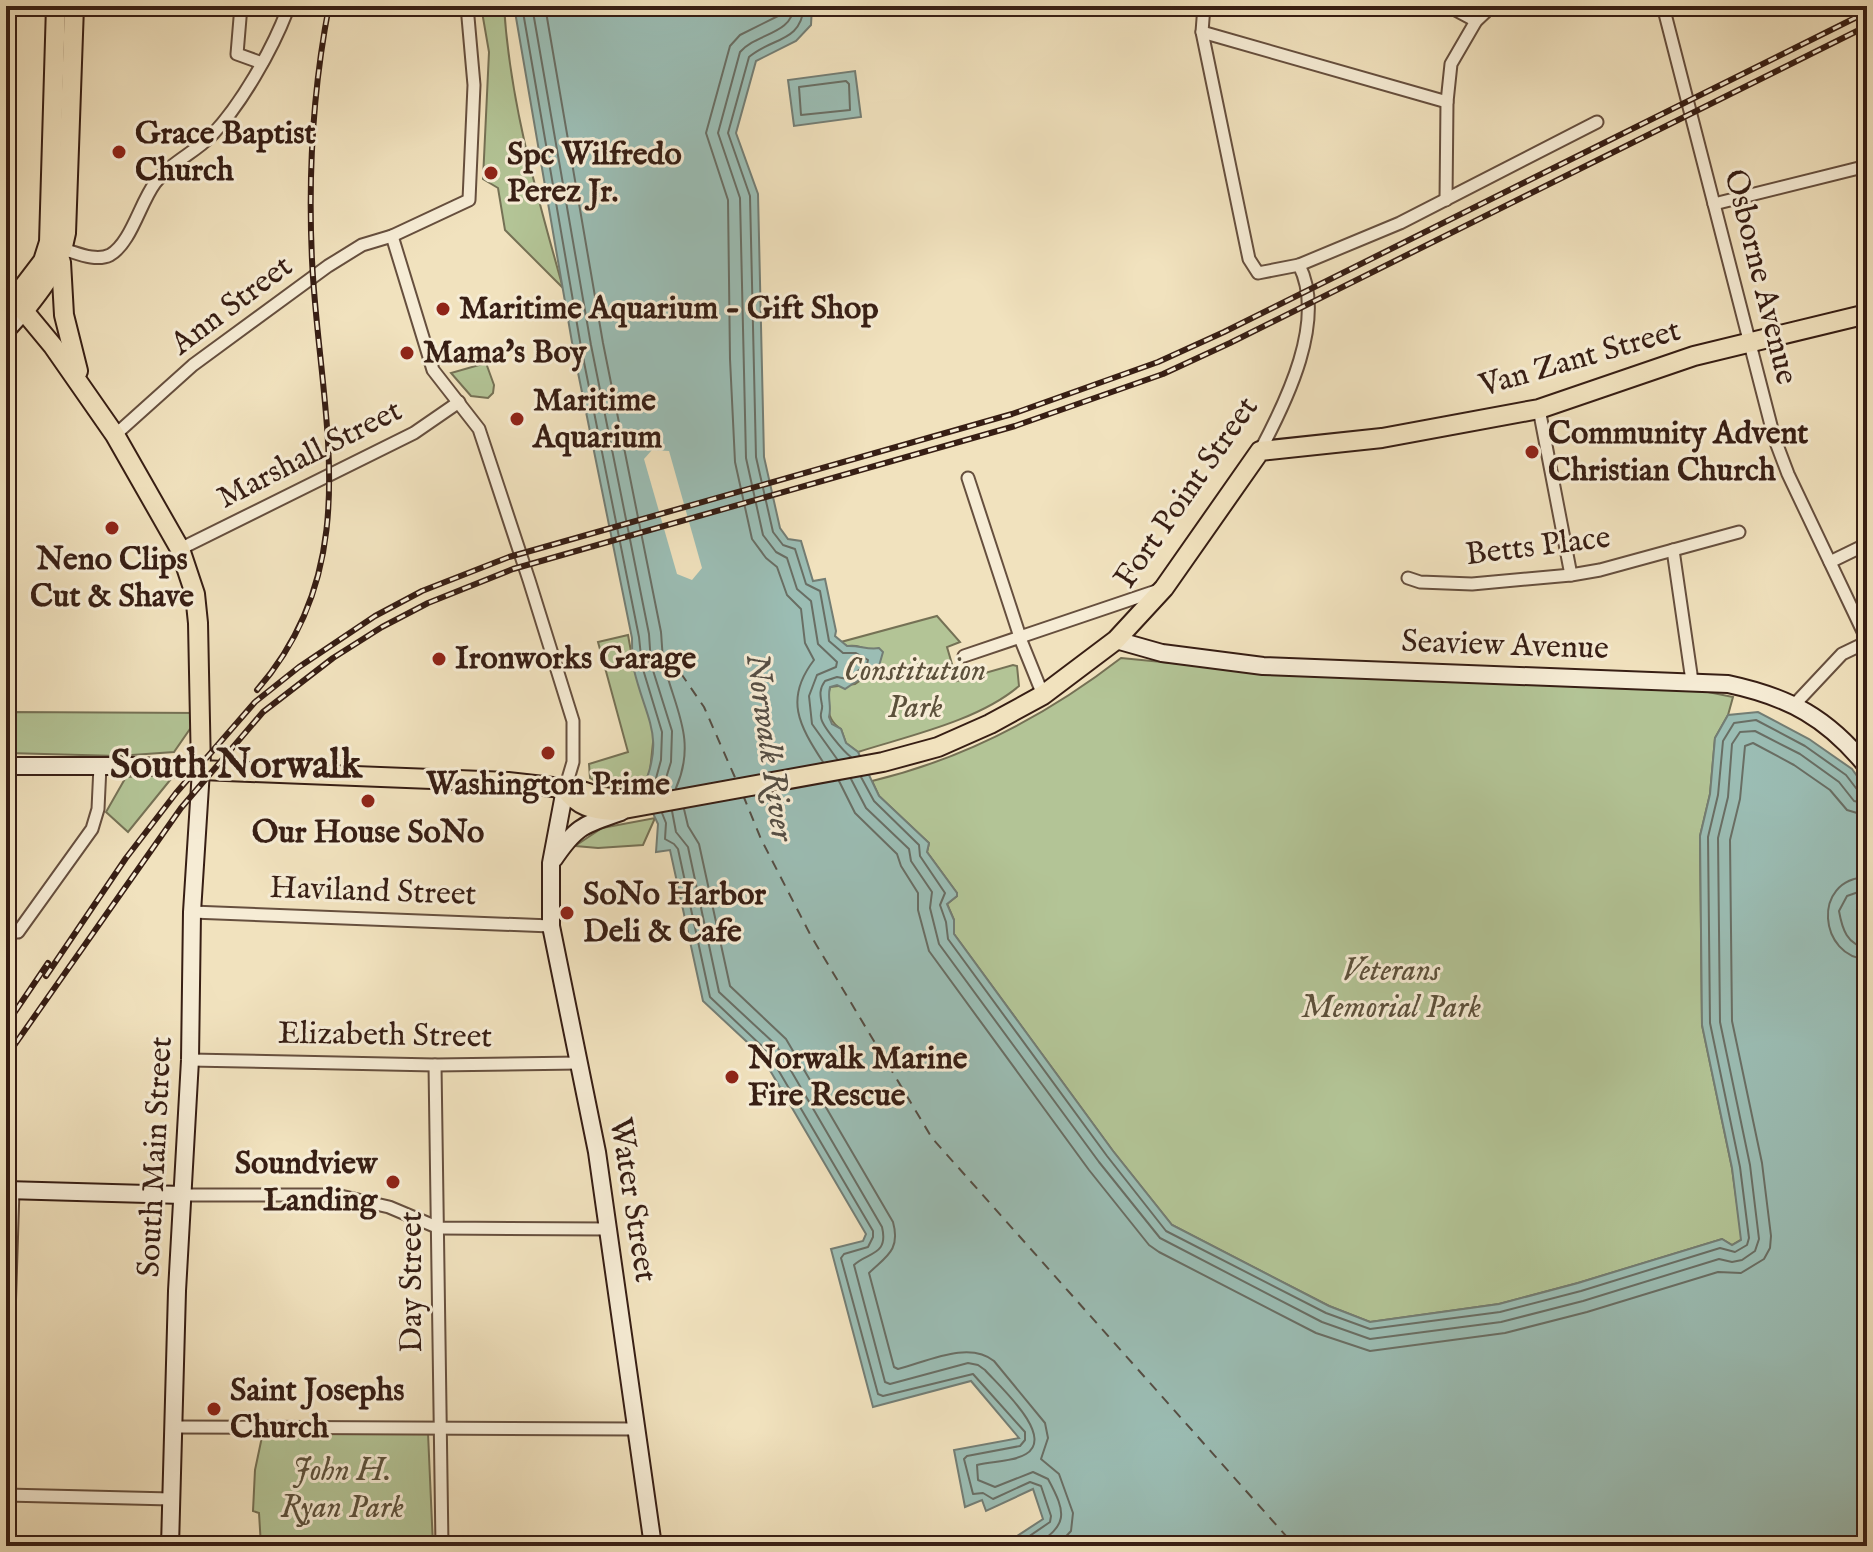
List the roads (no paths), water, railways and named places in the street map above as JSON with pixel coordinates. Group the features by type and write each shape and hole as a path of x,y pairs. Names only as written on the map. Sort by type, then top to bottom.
{"main road":[{"path":"56,6 58,249 64,315 83,389"},
{"path":"6,331 15,307 43,261 58,249 66,233 74,6"},
{"path":"15,307 53,346 115,435 180,549 195,594 198,623 201,770"},
{"name":"Van Zant Street","path":"1260,451 1382,438 1539,409 1694,356 1867,314"},
{"name":"Fort Point Street","path":"639,807 883,762 938,747 990,724 1043,695 1116,640 1164,588 1260,451"},
{"name":"Seaview Avenue","path":"1116,640 1162,653 1263,666 1728,684 1759,690 1795,704 1827,726 1867,767"},
{"path":"6,766 100,766 508,782 565,789 639,807"},
{"name":"South Main Street","path":"170,1546 177,1291 190,1060 192,912 201,770"},
{"name":"Water Street","path":"565,789 551,863 551,926 597,1152 653,1546"},
{"path":"551,863 570,835 582,826 639,807"},
{"path":"10,1190 183,1195"}],"street":[{"path":"241,6 237,54 262,63"},
{"name":"Ann Street","path":"115,435 193,365 328,266 362,245 392,236 469,200 474,85 467,6"},
{"path":"1204,6 1202,32 1249,259 1258,273 1299,265 1400,223 1597,122"},
{"path":"1448,6 1476,21"},
{"path":"1446,200 1447,102 1451,64 1476,21 1492,6"},
{"name":"Osborne Avenue","path":"1663,6 1774,437 1788,474 1867,641 1842,654 1795,704"},
{"path":"58,249 102,258 122,245 156,181 210,137 262,63 287,11"},
{"path":"1202,32 1447,102"},
{"path":"1714,204 1867,166"},
{"path":"392,236 433,370 479,429 573,721 573,762 565,789"},
{"name":"Fort Point Street","path":"1260,451 1287,400 1302,350 1307,279 1299,265"},
{"name":"Marshall Street","path":"180,549 414,433 459,402"},
{"path":"1539,409 1571,575"},
{"path":"968,478 1020,637 1043,695"},
{"name":"Betts Place","path":"1408,578 1420,582 1472,584 1571,575 1739,532"},
{"path":"1830,562 1867,544"},
{"path":"1673,550 1692,681"},
{"path":"964,656 1164,588"},
{"path":"6,932 18,932 92,829 98,809 100,766"},
{"name":"Haviland Street","path":"192,912 551,926"},
{"name":"Elizabeth Street","path":"190,1060 435,1065 579,1063"},
{"name":"Day Street","path":"435,1065 442,1546"},
{"path":"6,1409 10,1190"},
{"path":"183,1195 336,1195 389,1207 439,1228 609,1229"},
{"path":"175,1427 635,1429"},
{"path":"6,1495 171,1499"}],"water":[{"name":"Norwalk River","path":"514,6 812,6 811,25 796,41 756,61 736,133 758,194 764,457 780,528 788,539 801,541 813,581 825,579 835,636 847,646 879,648 883,652 879,666 845,689 837,685 830,687 829,717 832,724 841,729 846,743 858,752 879,796 929,843 927,852 957,893 947,904 954,920 954,934 1113,1151 1172,1225 1329,1306 1370,1322 1499,1304 1722,1239 1732,1245 1741,1240 1732,1168 1702,1025 1700,836 1710,794 1715,738 1728,715 1758,712 1809,739 1852,769 1867,790 1867,906 1857,910 1867,940 1867,1546 1002,1546 1043,1519 1033,1489 986,1511 982,1500 965,1507 954,1450 1019,1438 971,1381 873,1407 831,1249 863,1241 866,1234 761,1055 703,1001 670,850 656,852 658,824 642,790 653,756 652,729 634,670 632,638 573,348"},
{"path":"855,71 861,117 794,126 788,80"}],"railway":[{"path":"257,690 292,641 314,590 325,538 329,484 327,429 312,260 311,196 316,100 329,6"},
{"path":"46,976 126,858 176,793 255,702 299,667 375,616 422,591 509,557 1012,414 1158,362 1867,12"},
{"path":"6,1057 181,808 263,712 333,658 382,627 428,603 513,569 1015,426 1163,374 1867,26"},
{"path":"6,1025 48,963"}],"place":[{"name":"Grace Baptist Church","path":"119,152"},
{"name":"Spc Wilfredo Perez Jr.","path":"491,173"},
{"name":"Maritime Aquarium - Gift Shop","path":"443,309"},
{"name":"Mama's Boy","path":"407,353"},
{"name":"Maritime Aquarium","path":"517,419"},
{"name":"Community Advent Christian Church","path":"1532,452"},
{"name":"Neno Clips Cut & Shave","path":"112,528"},
{"name":"Ironworks Garage","path":"439,659"},
{"name":"Washington Prime","path":"548,753"},
{"name":"Our House SoNo","path":"368,801"},
{"name":"SoNo Harbor Deli & Cafe","path":"567,913"},
{"name":"Norwalk Marine Fire Rescue","path":"732,1077"},
{"name":"Soundview Landing","path":"393,1182"},
{"name":"Saint Josephs Church","path":"214,1409"}],"district":[{"name":"South Norwalk","path":"236,766"}],"park label":[{"name":"Constitution Park","path":"915,690"},
{"name":"Veterans Memorial Park","path":"1391,990"},
{"name":"John H. Ryan Park","path":"342,1490"}]}
